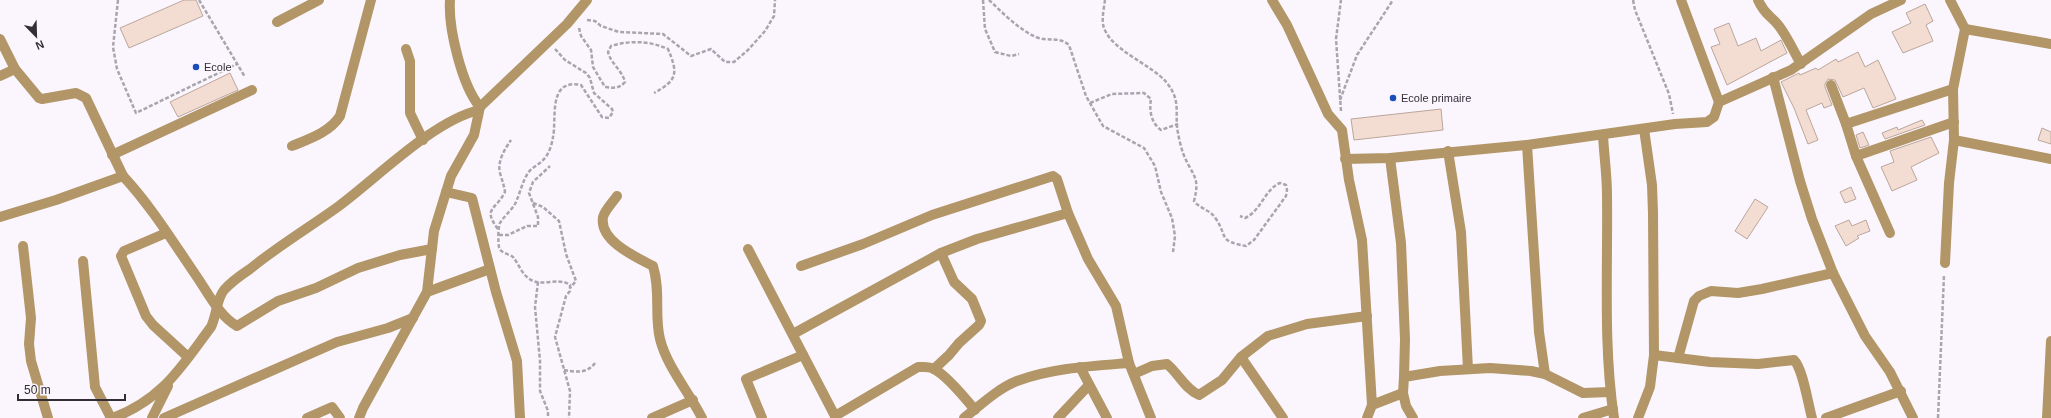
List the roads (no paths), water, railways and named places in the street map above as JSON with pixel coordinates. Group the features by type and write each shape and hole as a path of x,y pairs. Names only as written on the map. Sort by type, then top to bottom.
{"street":[{"path":"277,22 319,0"},
{"path":"292,146 318,135 336,122 340,116 371,0"},
{"path":"359,418 363,408 427,292 434,231 451,176 474,135 480,108 471,95 465,80 449,19 450,0"},
{"path":"152,418 169,382 211,327 216,318 220,296 234,282 286,241 338,206 423,140 457,117 480,108 500,86 549,41 586,0"},
{"path":"1272,0 1287,25 1328,114 1342,130 1345,159 1362,240 1372,405 1366,418"},
{"path":"1345,159 1390,158 1448,151 1527,145 1673,124 1707,122 1714,117 1719,102 1681,0"},
{"path":"1758,0 1764,12 1778,24 1801,64"},
{"path":"1719,102 1801,64 1871,14 1900,0"},
{"path":"1945,263 1949,183 1954,140 1953,89 1965,29 1950,0"},
{"path":"1965,29 2051,44"},
{"path":"0,39 15,69 36,95 42,99 76,93 86,98 123,176 148,205 217,306 230,322 237,326 240,326 278,301 316,288 358,268 400,255 432,250"},
{"path":"406,49 410,60 410,113 423,140"},
{"path":"0,76 15,69"},
{"path":"1773,78 1812,219 1833,273 1865,336 1901,391 1914,418"},
{"path":"1831,85 1856,156 1890,233"},
{"path":"1846,124 1953,89"},
{"path":"112,155 252,90"},
{"path":"1856,156 1954,122"},
{"path":"1638,418 1650,387 1654,355 1652,185 1644,129"},
{"path":"1583,418 1613,413 1610,392 1607,193 1603,135"},
{"path":"1954,140 2051,160"},
{"path":"1527,145 1539,332 1545,374"},
{"path":"1448,151 1461,232 1468,369"},
{"path":"1390,158 1401,243 1405,339 1403,393 1406,406 1413,418"},
{"path":"0,217 56,200 123,176"},
{"path":"801,266 863,244 932,215 1053,176 1057,179 1068,213 1088,258 1116,306 1129,363 1151,418"},
{"path":"446,192 472,198 490,270 517,361 520,418"},
{"path":"617,196 603,215 603,226 616,246 653,266 657,280 658,326 663,352 693,400 702,418"},
{"path":"793,334 941,254 977,239 1068,213"},
{"path":"166,233 124,251 121,256 146,316 159,331 188,357"},
{"path":"23,246 31,318 29,344 31,361 48,418"},
{"path":"748,249 835,417 918,367 934,369 963,396 975,410"},
{"path":"934,369 950,355 958,343 981,322 972,300 954,282 941,254"},
{"path":"83,261 95,387 112,418 134,410 169,382"},
{"path":"427,292 490,270"},
{"path":"1678,358 1694,302 1699,296 1711,292 1738,293 1762,289 1833,273"},
{"path":"1134,374 1152,366 1167,364 1176,372 1190,391 1199,395 1222,380 1241,357 1268,336 1307,324 1367,316"},
{"path":"164,418 337,342 388,328 413,318"},
{"path":"2047,418 2051,341"},
{"path":"762,418 746,379 803,355"},
{"path":"1654,355 1710,362 1758,364 1794,360 1797,363 1812,418"},
{"path":"1241,357 1283,418"},
{"path":"964,418 996,394 1017,381 1080,367 1129,363"},
{"path":"1080,367 1107,418"},
{"path":"1404,377 1468,369 1490,368 1531,370 1545,374 1583,393 1610,392"},
{"path":"1058,418 1089,385"},
{"path":"1826,418 1901,391"},
{"path":"1372,405 1403,393"},
{"path":"652,418 693,400"},
{"path":"307,418 332,408 340,418"}],"place":[{"name":"Ecole","path":"196,67"},
{"name":"Ecole primaire","path":"1393,98"}]}
